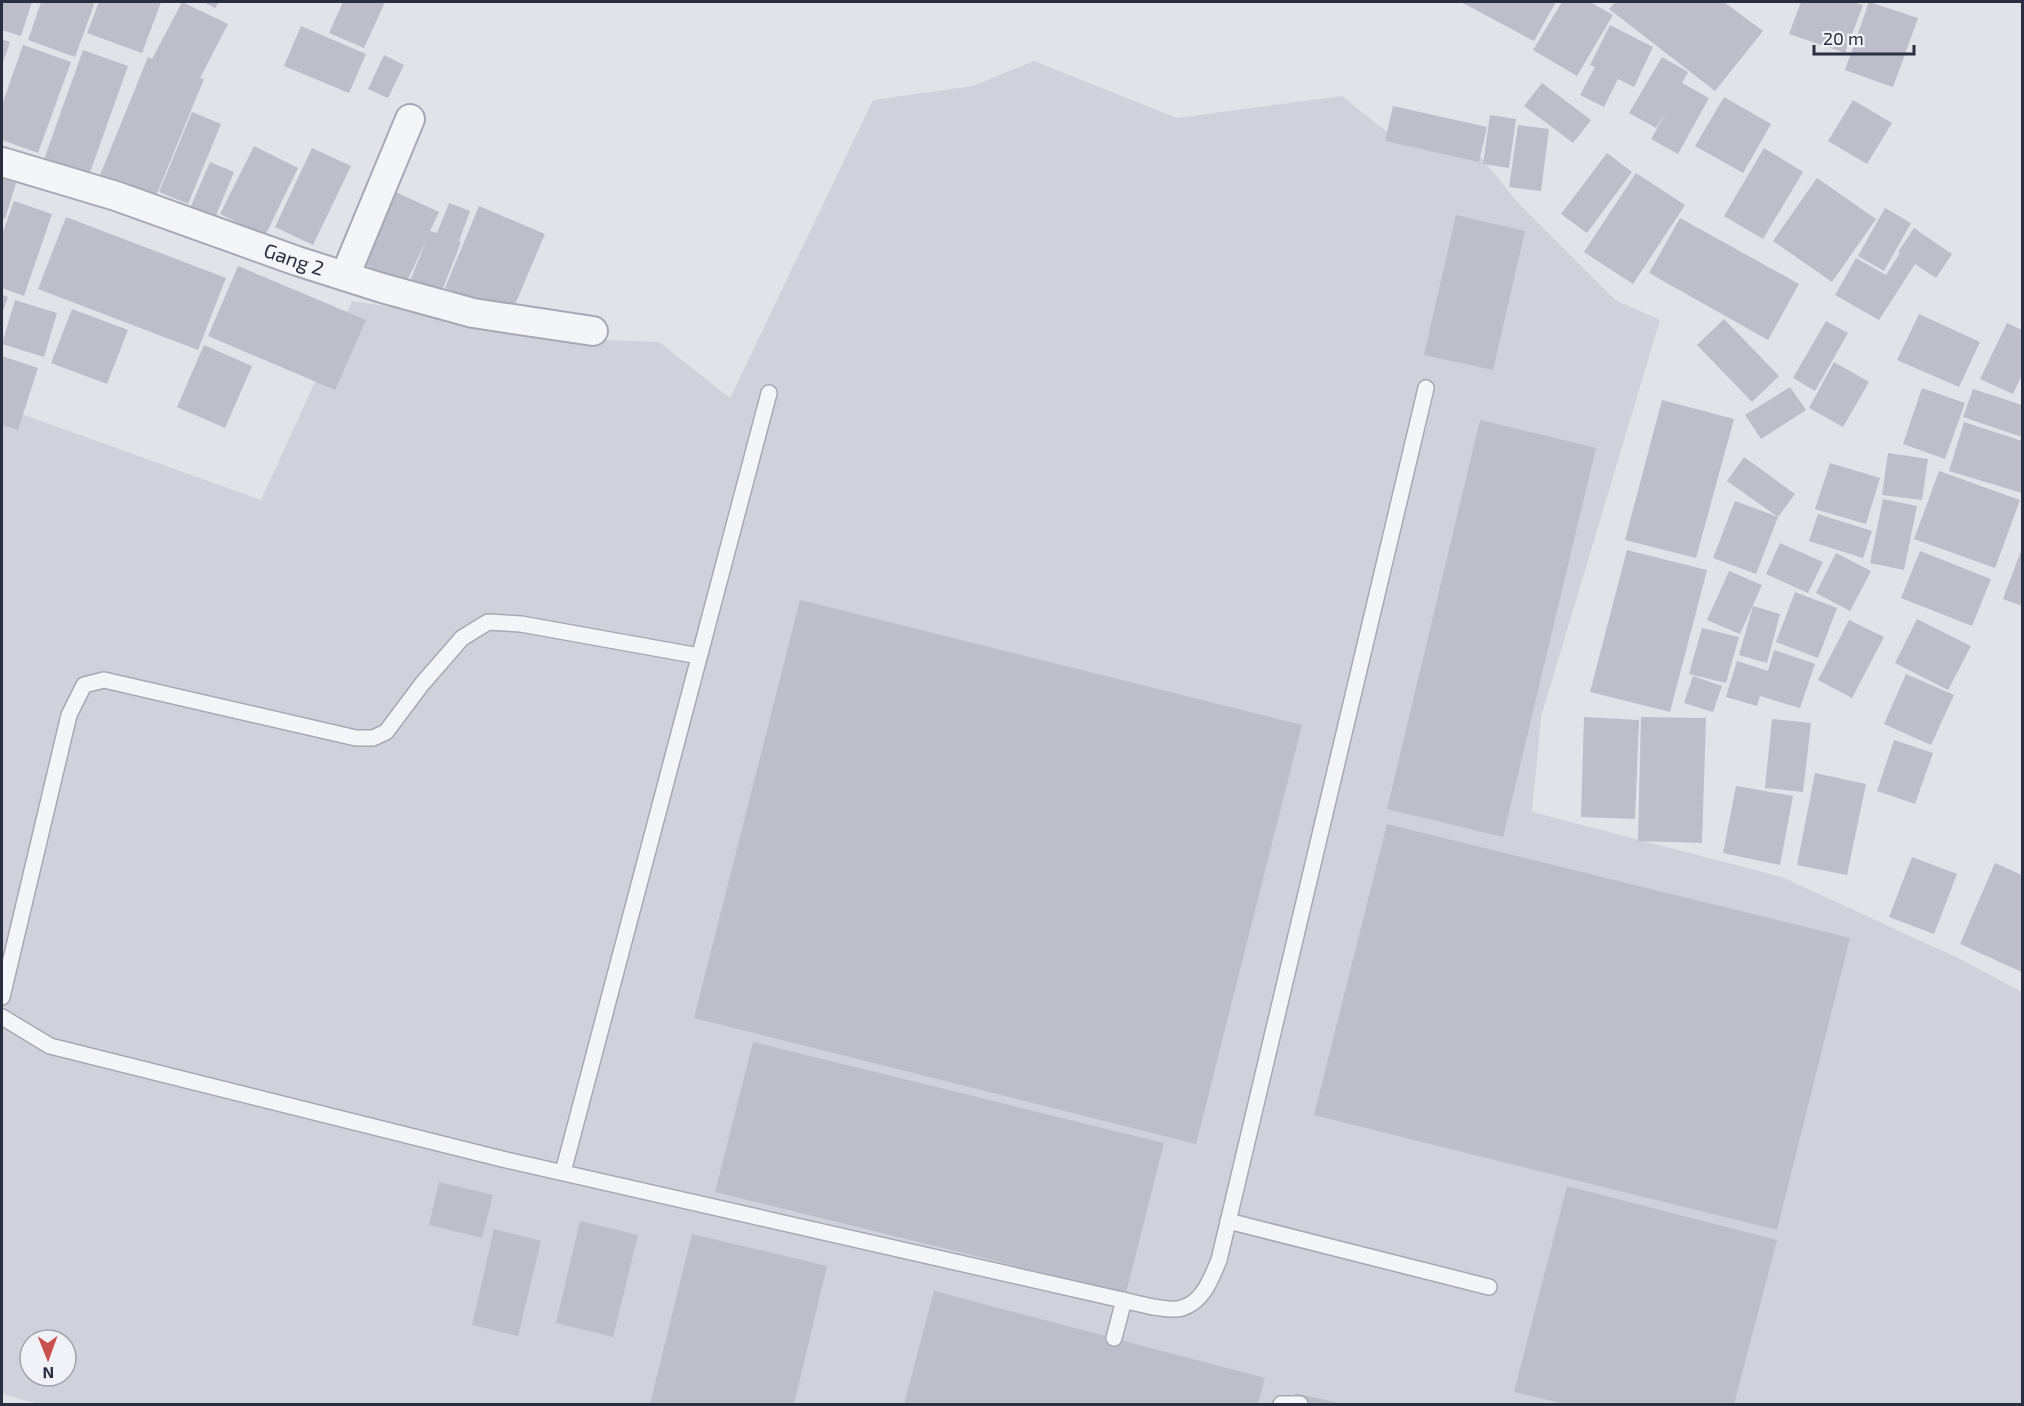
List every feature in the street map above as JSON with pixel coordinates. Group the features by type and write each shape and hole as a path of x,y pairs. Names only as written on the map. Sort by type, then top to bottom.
{"street":[{"path":"345,276 410,119"},
{"name":"Gang 2","path":"2,162 116,196 345,276 473,313 593,331"}],"lane":[{"path":"2,1017 50,1046 490,1156 1153,1307 1180,1309 1195,1301 1209,1283 1219,1260 1426,388"},
{"path":"563,1172 769,393"},
{"path":"2,997 69,715 84,685 104,680 356,738 373,738 386,732 422,684 462,638 488,622 521,624 699,656"},
{"path":"1228,1221 1489,1287"},
{"path":"1114,1338 1124,1300"},
{"path":"1281,1404 1300,1404"}],"shaded area":[{"path":"1034,61 1177,118 1342,96 1392,136 1477,152 1518,203 1615,300 1660,320 1541,717 1532,812 1782,877 1960,959 2022,992 2022,1404 39,1404 2,1394 2,407 261,500 352,301 601,340 659,342 730,398 873,100 973,86"}],"building":[{"path":"2,2 32,2 21,36 2,30"},
{"path":"41,2 95,2 75,57 28,40"},
{"path":"99,2 161,2 142,53 87,33"},
{"path":"182,2 228,24 200,78 204,79 151,208 96,185 148,57 152,59"},
{"path":"204,2 219,2 215,8"},
{"path":"343,2 385,2 364,48 329,33"},
{"path":"1461,2 1556,2 1534,41"},
{"path":"1562,2 1590,2 1613,15 1577,76 1533,50"},
{"path":"1615,2 1724,2 1763,31 1715,91 1609,9"},
{"path":"1801,2 1853,2 1863,5 1845,53 1789,34"},
{"path":"1869,2 1918,18 1893,87 1845,70"},
{"path":"1610,25 1653,47 1634,87 1618,79 1604,107 1580,95 1595,67 1590,65"},
{"path":"301,26 366,54 349,93 284,66"},
{"path":"2,39 10,42 2,65"},
{"path":"23,45 71,62 38,153 2,140 2,105"},
{"path":"83,50 128,66 87,181 42,165"},
{"path":"384,55 404,65 388,98 368,89"},
{"path":"1662,57 1688,72 1682,83 1709,98 1678,154 1651,139 1668,109 1656,128 1629,113"},
{"path":"1542,83 1591,120 1573,143 1524,106"},
{"path":"1724,97 1771,124 1743,173 1695,146"},
{"path":"1853,100 1892,123 1867,164 1828,141"},
{"path":"1393,106 1487,127 1479,162 1385,141"},
{"path":"192,112 221,124 188,204 159,192"},
{"path":"1490,115 1516,119 1509,168 1483,164"},
{"path":"1518,125 1549,129 1541,191 1509,187"},
{"path":"254,146 298,168 265,236 220,214"},
{"path":"312,148 351,166 313,245 275,227"},
{"path":"1764,148 1803,172 1763,239 1724,216"},
{"path":"1607,153 1632,172 1587,233 1561,214"},
{"path":"210,162 234,172 215,218 190,208"},
{"path":"1636,173 1685,205 1633,284 1584,252"},
{"path":"2,178 16,183 5,219 2,218"},
{"path":"1817,178 1876,219 1832,282 1773,241"},
{"path":"387,188 439,212 430,231 437,233 449,203 470,211 459,241 461,242 438,301 407,289 426,241 406,283 354,260"},
{"path":"14,201 52,214 24,296 2,288 2,235"},
{"path":"479,206 545,234 511,314 445,288"},
{"path":"1885,208 1911,223 1884,271 1858,256"},
{"path":"1456,215 1525,231 1493,370 1424,355"},
{"path":"66,217 226,278 198,350 38,289"},
{"path":"1680,218 1799,284 1768,340 1649,273"},
{"path":"1914,228 1952,254 1936,278 1915,264 1879,320 1835,295 1856,258 1886,275"},
{"path":"238,266 366,320 335,390 208,336"},
{"path":"2,295 8,297 2,314"},
{"path":"15,300 57,313 44,357 2,344"},
{"path":"72,309 128,330 107,384 51,363"},
{"path":"1919,314 1980,342 1959,387 1897,360"},
{"path":"1724,319 1779,376 1752,402 1697,345"},
{"path":"1826,321 1848,333 1815,391 1793,378"},
{"path":"2007,323 2022,330 2022,375 2013,394 1980,379"},
{"path":"204,345 252,366 225,428 177,407"},
{"path":"2,356 38,368 18,430 2,425"},
{"path":"1834,362 1869,382 1843,427 1809,408"},
{"path":"1790,387 1806,410 1761,439 1745,415"},
{"path":"1922,388 1965,403 1945,459 1903,444"},
{"path":"1973,389 2022,405 2022,437 1963,417"},
{"path":"1662,400 1734,419 1696,558 1625,540"},
{"path":"1480,420 1596,448 1503,837 1387,809"},
{"path":"1964,422 2022,441 2022,493 1949,471"},
{"path":"1888,453 1928,459 1922,500 1882,495"},
{"path":"1744,457 1795,494 1778,517 1727,481"},
{"path":"1830,463 1880,478 1866,524 1815,509"},
{"path":"1939,471 2020,500 1995,568 1914,539"},
{"path":"1883,499 1917,506 1904,570 1870,563"},
{"path":"1735,501 1778,517 1756,574 1713,558"},
{"path":"1818,514 1872,531 1863,558 1809,541"},
{"path":"1780,543 1823,562 1808,593 1766,574"},
{"path":"2022,548 2022,606 2003,599"},
{"path":"1627,550 1707,570 1670,712 1590,692"},
{"path":"1920,551 1991,579 1972,626 1901,598"},
{"path":"1836,553 1871,571 1850,611 1816,593"},
{"path":"1729,571 1762,585 1740,634 1707,620"},
{"path":"1795,592 1837,608 1818,658 1776,642"},
{"path":"800,600 1302,725 1196,1144 694,1018"},
{"path":"1753,606 1780,614 1767,663 1739,655"},
{"path":"1917,619 1971,646 1948,690 1895,663"},
{"path":"1849,620 1884,637 1852,698 1818,680"},
{"path":"1702,628 1739,637 1726,683 1689,674"},
{"path":"1774,650 1815,664 1800,708 1760,696 1757,706 1726,697 1737,661 1768,671"},
{"path":"1906,674 1954,695 1931,745 1884,724"},
{"path":"1693,676 1722,686 1713,712 1684,703"},
{"path":"1584,717 1639,720 1635,819 1581,817"},
{"path":"1641,717 1706,718 1702,843 1638,841"},
{"path":"1772,719 1811,723 1803,792 1765,788"},
{"path":"1894,740 1933,753 1915,804 1877,791"},
{"path":"1815,773 1866,784 1847,875 1797,865"},
{"path":"1736,786 1793,796 1780,865 1723,853"},
{"path":"1387,824 1850,938 1777,1230 1314,1115"},
{"path":"1912,857 1957,874 1934,934 1889,917"},
{"path":"1995,863 2022,875 2022,972 1960,944"},
{"path":"753,1042 1164,1143 1126,1293 715,1192"},
{"path":"439,1182 493,1195 482,1238 429,1225"},
{"path":"1567,1186 1777,1240 1734,1404 1565,1404 1514,1392"},
{"path":"580,1221 638,1235 613,1337 556,1323"},
{"path":"494,1229 541,1241 518,1336 472,1325"},
{"path":"692,1234 827,1266 794,1404 650,1404"},
{"path":"934,1291 1265,1378 1258,1404 904,1404"},
{"path":"1295,1393 1343,1404 1293,1404"}]}
